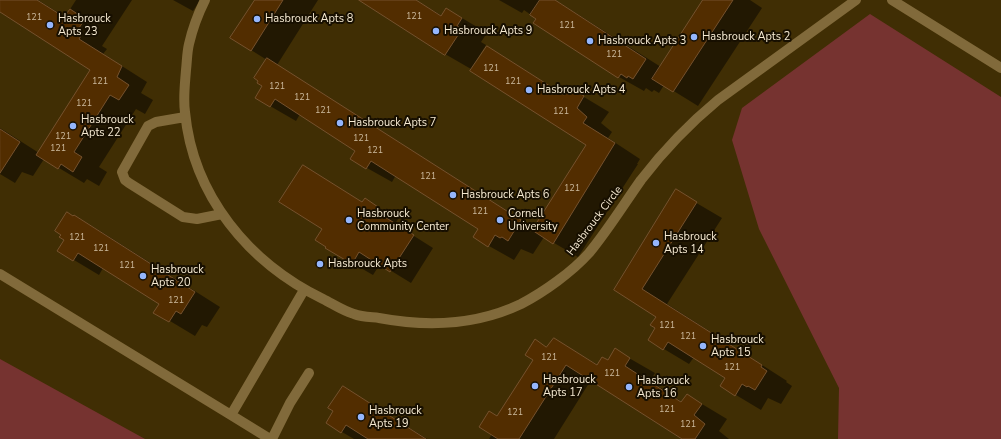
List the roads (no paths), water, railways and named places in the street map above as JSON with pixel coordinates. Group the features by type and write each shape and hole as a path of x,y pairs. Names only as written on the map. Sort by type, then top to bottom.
{"street":[{"name":"Hasbrouck Circle","path":"205,0 189,44 184,89 185,117 188,133 201,175 210,195 222,214 250,249 284,277 304,290 354,314 417,323 461,322 495,314 521,304 540,293 574,268 589,253 673,140 698,116 856,0"},
{"path":"892,0 1001,68"},
{"path":"185,117 156,122 148,126 122,172 128,183 183,217 197,219 222,214"},
{"path":"0,274 271,439 290,403 309,373"},
{"path":"231,415 304,290"}],"place":[{"name":"Hasbrouck Apts 8","path":"257,19"},
{"name":"Hasbrouck Apts 23","path":"50,25"},
{"name":"Hasbrouck Apts 9","path":"436,31"},
{"name":"Hasbrouck Apts 2","path":"694,37"},
{"name":"Hasbrouck Apts 3","path":"590,41"},
{"name":"Hasbrouck Apts 4","path":"529,90"},
{"name":"Hasbrouck Apts 7","path":"340,123"},
{"name":"Hasbrouck Apts 22","path":"73,126"},
{"name":"Hasbrouck Apts 6","path":"453,195"},
{"name":"Hasbrouck Community Center","path":"349,220"},
{"name":"Cornell University","path":"500,220"},
{"name":"Hasbrouck Apts 14","path":"656,243"},
{"name":"Hasbrouck Apts","path":"320,264"},
{"name":"Hasbrouck Apts 20","path":"143,276"},
{"name":"Hasbrouck Apts 15","path":"703,346"},
{"name":"Hasbrouck Apts 17","path":"535,386"},
{"name":"Hasbrouck Apts 16","path":"629,387"},
{"name":"Hasbrouck Apts 19","path":"361,417"}]}
